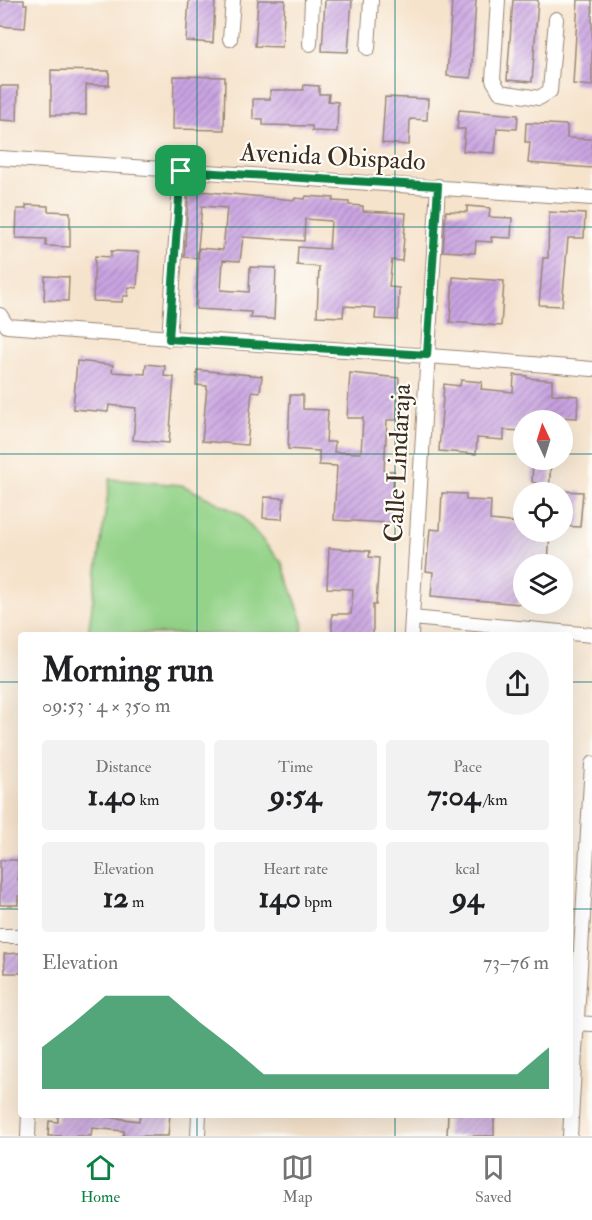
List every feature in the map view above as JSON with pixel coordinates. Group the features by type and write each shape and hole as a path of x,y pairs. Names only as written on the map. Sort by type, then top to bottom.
{"street":[{"path":"230,39 233,0"},
{"path":"310,44 312,0"},
{"path":"368,48 371,0"},
{"path":"498,0 493,80 500,92 539,98 550,91 556,19"},
{"name":"Avenida Obispado","path":"0,158 592,198"},
{"path":"169,339 181,171"},
{"name":"Calle Lindaraja","path":"411,632 438,186"},
{"path":"0,315 7,326 169,339 427,355 592,369"},
{"path":"412,618 570,632"},
{"path":"573,632 592,634"},
{"path":"573,1080 576,1023 577,881 592,764"},
{"path":"0,936 18,936"},
{"path":"576,1023 592,1024"},
{"path":"28,1136 29,1118"},
{"path":"198,1136 199,1118"},
{"path":"570,1136 571,1118"}],"green space":[{"path":"110,479 182,485 240,514 282,563 303,622 302,632 88,632"}],"building":[{"path":"0,0 24,0 24,4 27,4 25,28 0,26"},
{"path":"189,0 215,0 213,43 186,41"},
{"path":"258,0 285,0 282,47 255,46"},
{"path":"325,0 352,0 348,52 322,51"},
{"path":"452,0 476,0 471,78 447,76"},
{"path":"513,0 538,0 532,82 507,80"},
{"path":"578,0 592,0 592,86 573,84"},
{"path":"51,70 109,71 109,85 86,85 86,115 51,115"},
{"path":"174,76 225,77 224,130 173,129"},
{"path":"304,85 319,86 319,94 329,94 328,101 338,102 337,132 312,131 312,126 263,125 263,119 253,119 253,99 270,99 270,90 303,90"},
{"path":"0,86 18,86 17,121 0,120"},
{"path":"385,97 428,99 427,120 410,119 409,145 382,143"},
{"path":"459,110 518,115 517,129 497,128 495,153 463,151 465,129 457,129"},
{"path":"526,123 567,125 567,138 592,139 592,168 528,163 530,142 525,142"},
{"path":"189,190 295,200 295,198 305,199 306,196 334,198 333,201 363,206 363,211 406,213 402,261 392,260 389,287 399,288 398,320 375,319 376,308 344,306 343,317 317,316 319,267 297,265 298,247 329,249 331,221 305,219 304,241 243,237 240,261 223,260 221,290 249,292 250,267 276,268 274,319 250,318 251,312 196,309 199,248 223,250 227,208 202,206 197,258 184,257"},
{"path":"26,205 48,206 48,211 70,212 70,247 46,246 46,239 16,238 17,209 26,209"},
{"path":"467,206 490,208 489,217 512,218 511,238 491,237 492,242 476,241 475,253 443,251 446,211 467,212"},
{"path":"549,212 585,214 584,238 568,238 562,306 539,305 543,258 548,258"},
{"path":"111,251 139,252 137,288 128,287 128,296 123,296 122,302 93,301 95,256 111,257"},
{"path":"45,276 69,277 68,301 44,300"},
{"path":"453,277 504,281 501,326 450,322"},
{"path":"77,361 113,365 112,372 145,374 146,364 165,366 164,376 174,377 169,443 133,440 136,408 109,405 108,412 73,409"},
{"path":"197,370 262,376 260,392 252,391 247,445 202,441 207,386 196,385"},
{"path":"350,373 399,378 397,420 387,420 384,471 394,471 390,523 334,520 337,466 319,465 319,451 288,449 290,395 303,395 303,409 328,410 326,442 335,442 334,452 361,453 363,418 347,418"},
{"path":"514,375 552,380 552,394 578,396 577,418 573,418 573,410 513,410 513,430 504,430 504,440 477,438 476,454 439,451 444,384 460,386 461,380 482,382 481,389 513,392"},
{"path":"533,470 550,470 550,482 532,482"},
{"path":"573,492 583,492 580,527 573,527"},
{"path":"442,493 466,494 466,500 491,501 490,520 513,522 513,542 549,542 549,554 513,554 513,603 431,596 433,572 426,571 430,529 440,530"},
{"path":"264,497 284,498 282,519 263,518"},
{"path":"329,548 370,551 369,557 379,558 376,605 373,605 373,632 332,632 332,614 351,614 353,589 327,588"},
{"path":"0,860 18,860 18,905 0,905"},
{"path":"18,953 18,973 5,973 4,954"},
{"path":"58,1118 116,1118 139,1121 139,1118 170,1118 168,1136 123,1136 124,1131 92,1128 91,1136 48,1136 49,1121 58,1122"},
{"path":"448,1118 494,1118 494,1136 447,1136"}],"route":[{"path":"181,171 438,186 427,355 169,339 181,171"}]}
